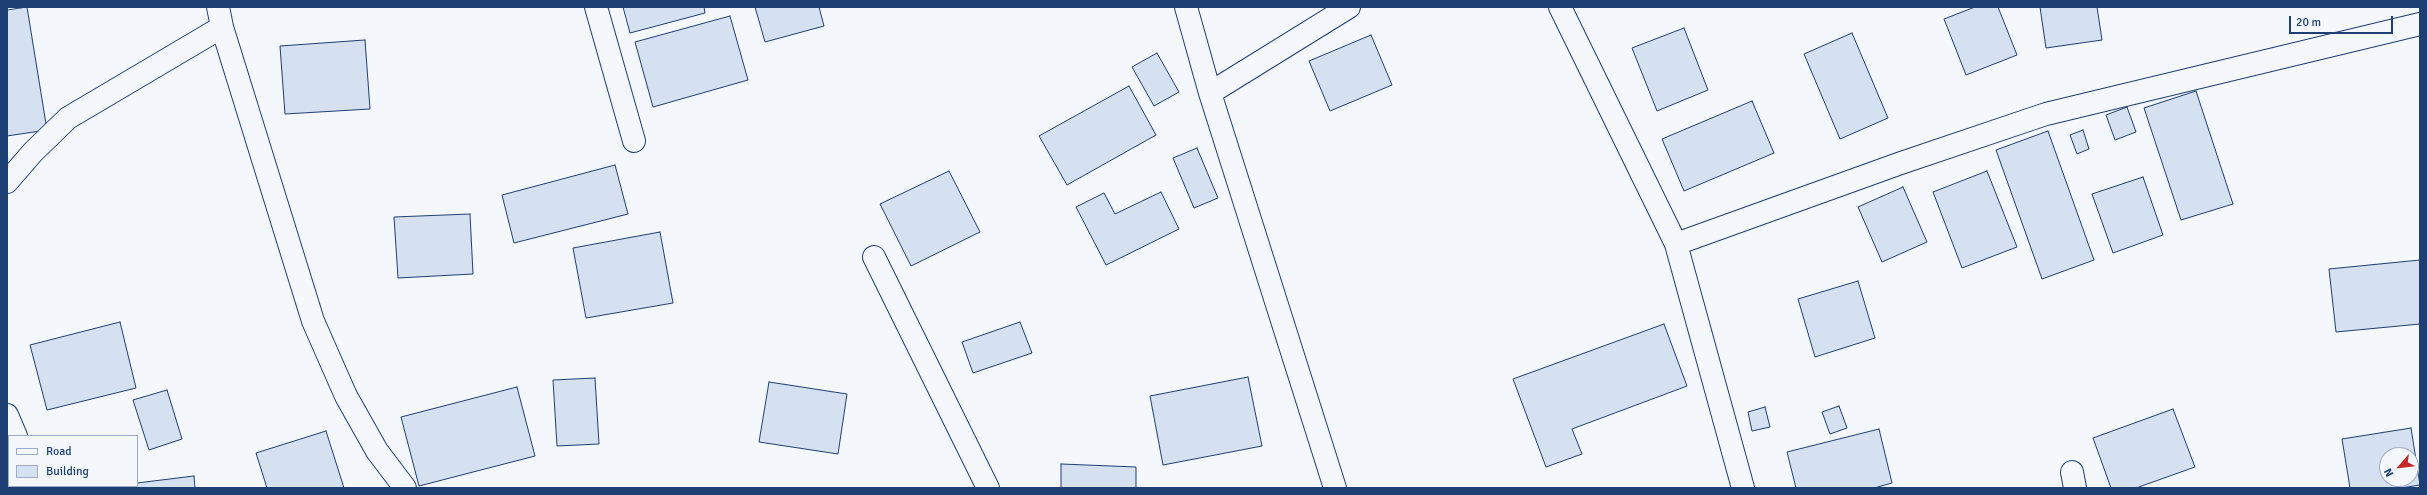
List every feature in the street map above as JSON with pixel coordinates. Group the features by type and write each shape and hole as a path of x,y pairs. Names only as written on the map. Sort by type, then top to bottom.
{"street":[{"path":"596,7 634,140"},
{"path":"1186,7 1210,93 1335,488"},
{"path":"1210,93 1349,7"},
{"path":"1560,7 1676,244 1743,488"},
{"path":"7,182 33,152 68,118 220,17 313,321 346,396 377,451 405,488"},
{"path":"1676,244 1901,163 2046,114 2420,24"},
{"path":"874,257 988,488"},
{"path":"7,415 16,435"}],"building":[{"path":"27,7 47,130 7,136 7,10"},
{"path":"623,7 704,7 705,13 630,33"},
{"path":"755,7 819,7 824,26 765,42"},
{"path":"1975,7 1998,7 2017,55 1966,75 1944,19"},
{"path":"2040,7 2097,7 2102,40 2046,48"},
{"path":"730,16 748,80 653,107 635,42"},
{"path":"1684,28 1708,90 1657,111 1632,48"},
{"path":"1852,33 1888,118 1840,139 1804,54"},
{"path":"1371,35 1392,85 1330,111 1309,61"},
{"path":"365,40 370,109 285,114 280,46"},
{"path":"1157,53 1179,92 1154,106 1132,67"},
{"path":"1129,86 1156,135 1067,185 1039,136"},
{"path":"2196,91 2233,204 2181,220 2144,108"},
{"path":"1752,101 1774,153 1684,191 1662,139"},
{"path":"2127,107 2136,132 2115,140 2106,115"},
{"path":"2083,130 2089,149 2077,154 2070,135"},
{"path":"2048,131 2094,260 2042,279 1996,150"},
{"path":"1197,148 1218,198 1194,208 1173,158"},
{"path":"615,165 628,214 514,243 502,195"},
{"path":"949,171 980,232 911,266 880,204"},
{"path":"1987,171 2017,247 1962,268 1933,192"},
{"path":"2143,177 2163,235 2113,253 2092,194"},
{"path":"1903,187 1927,242 1882,262 1858,207"},
{"path":"1161,192 1179,229 1106,265 1076,207 1104,193 1115,214"},
{"path":"470,214 473,274 398,278 394,217"},
{"path":"660,232 673,303 586,318 573,248"},
{"path":"2420,260 2420,324 2336,332 2329,269"},
{"path":"1858,281 1875,338 1815,357 1798,299"},
{"path":"120,322 136,388 47,410 30,345"},
{"path":"1020,322 1032,353 973,373 962,342"},
{"path":"1664,324 1687,386 1572,429 1582,454 1546,467 1513,379"},
{"path":"1248,377 1262,446 1163,465 1150,396"},
{"path":"595,378 599,444 557,446 553,380"},
{"path":"769,382 847,394 838,454 759,442"},
{"path":"517,387 535,456 419,486 401,417"},
{"path":"167,390 182,439 149,450 133,400"},
{"path":"1839,406 1847,428 1830,434 1822,412"},
{"path":"1765,407 1770,427 1752,431 1748,412"},
{"path":"2173,409 2195,467 2136,488 2111,488 2093,438"},
{"path":"2411,428 2414,447 2379,447 2379,487 2407,487 2350,488 2342,439"},
{"path":"1879,429 1892,483 1874,488 1796,488 1787,452"},
{"path":"326,431 344,488 267,488 256,453"},
{"path":"1061,464 1136,467 1136,488 1061,488"},
{"path":"194,476 195,488 113,488 138,487 138,483"}]}
